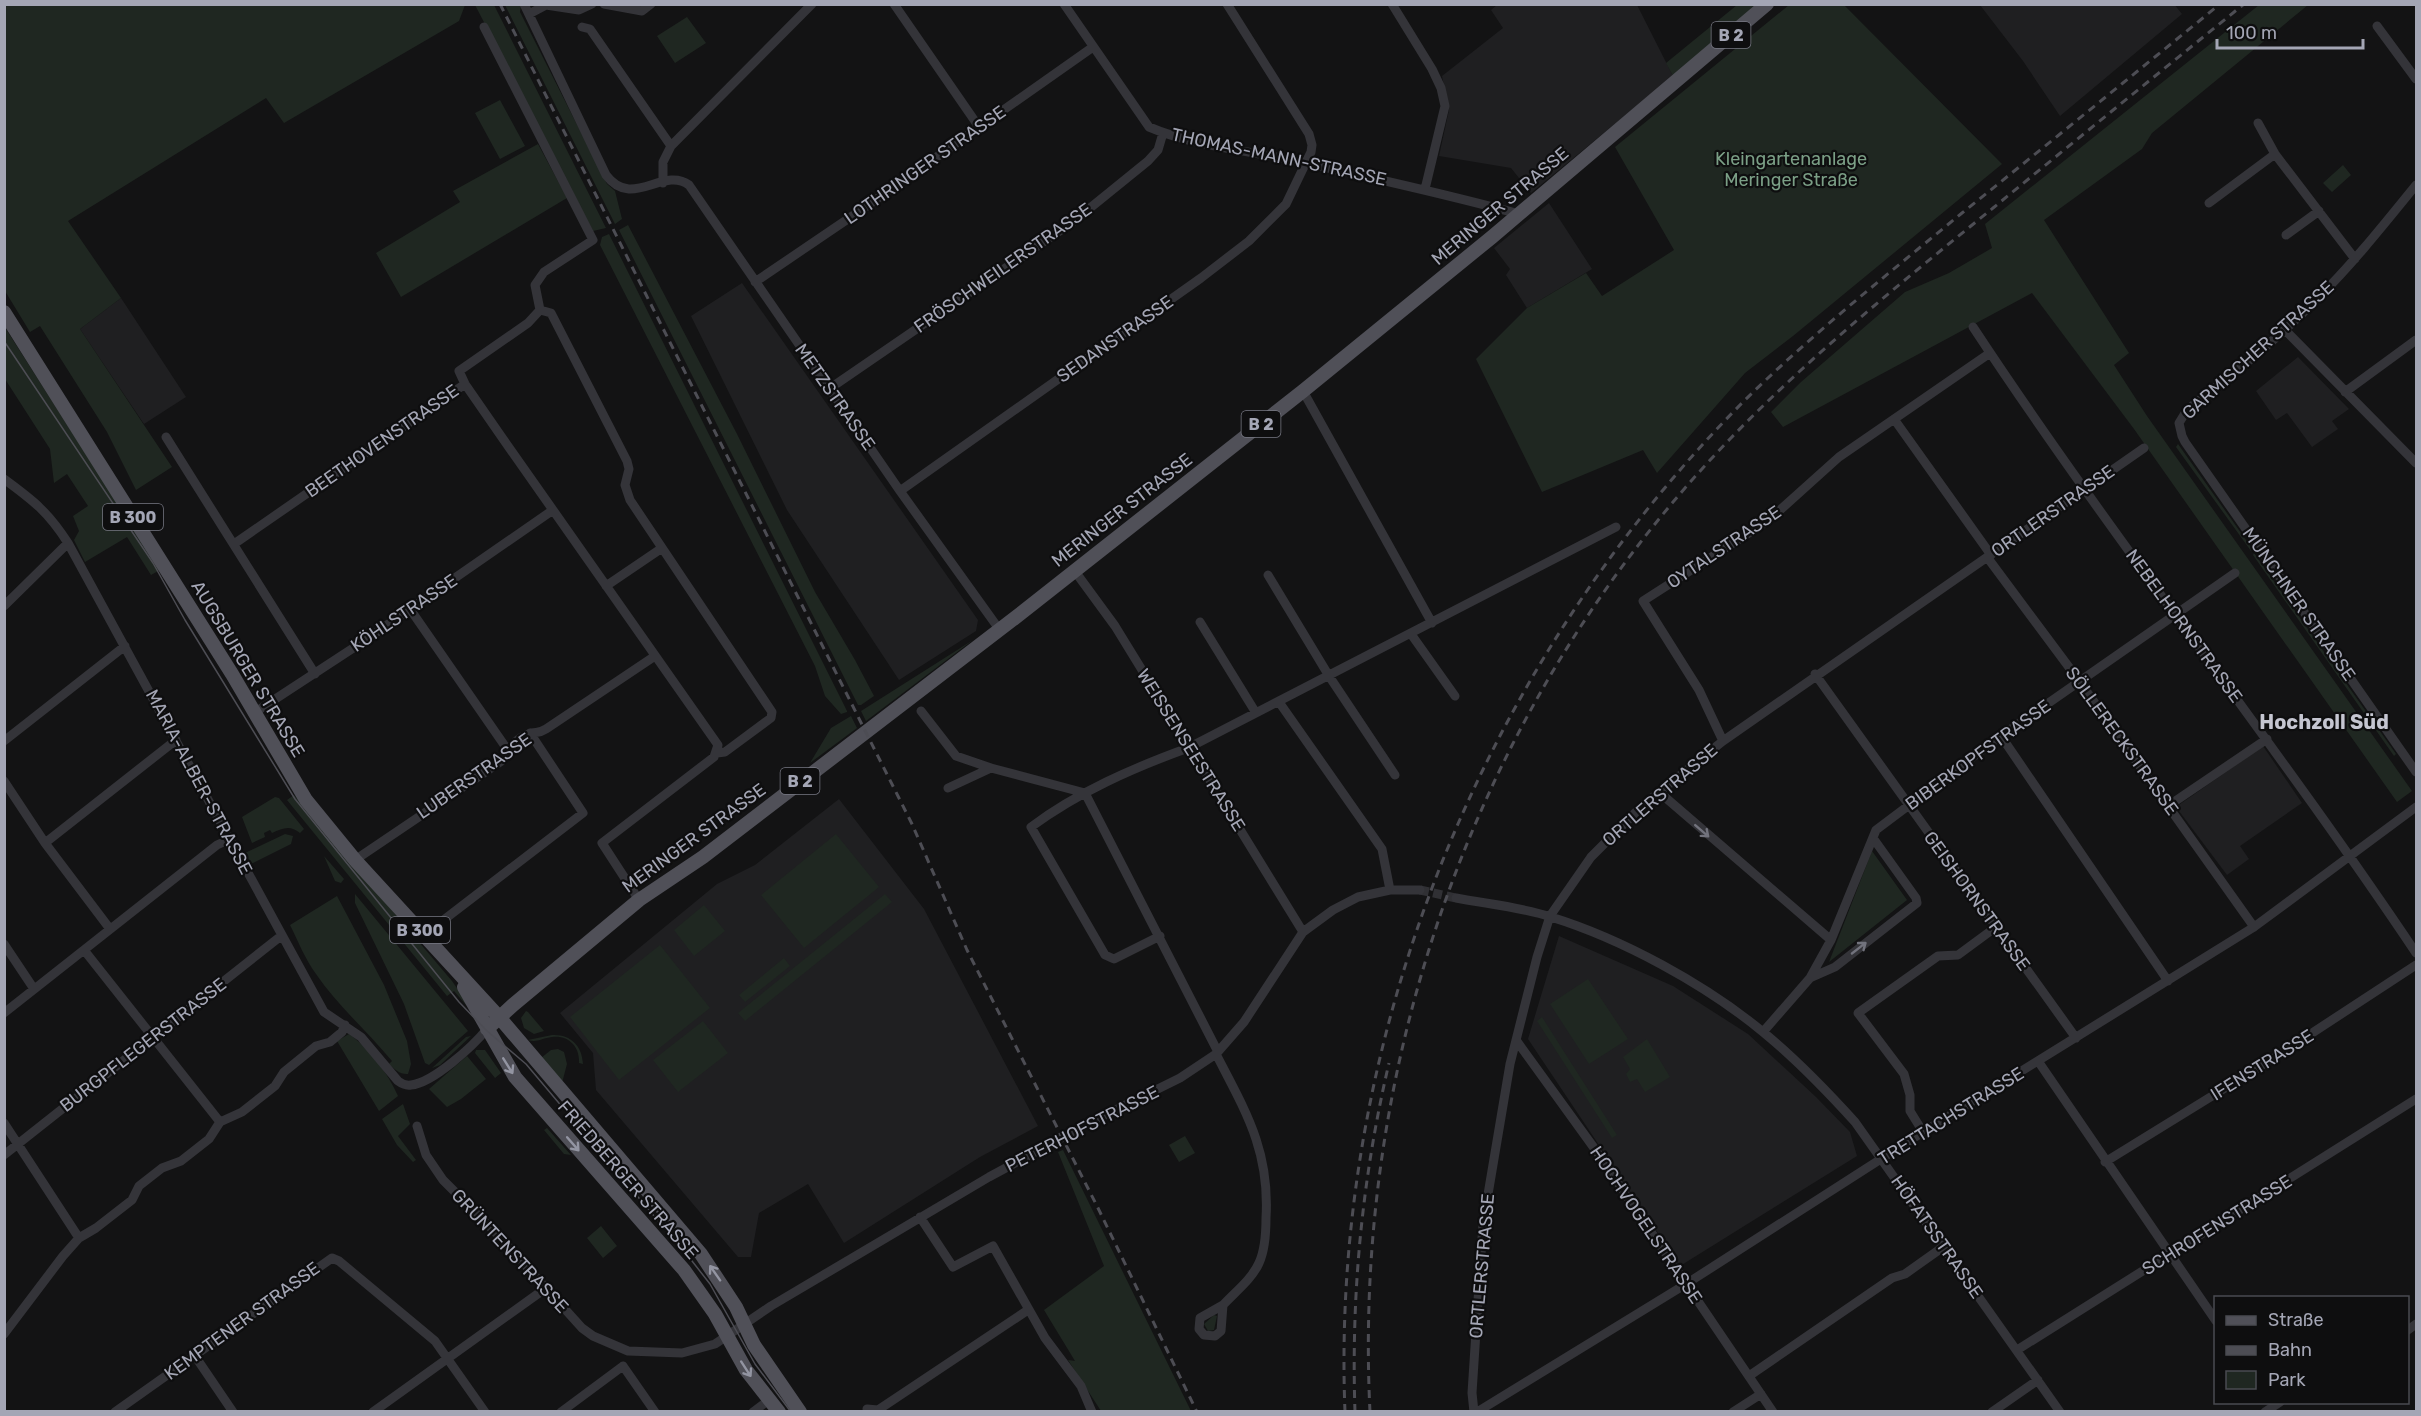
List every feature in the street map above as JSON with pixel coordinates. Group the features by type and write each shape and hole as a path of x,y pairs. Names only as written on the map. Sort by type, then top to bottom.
{"main road":[{"name":"MERINGER STRASSE","path":"487,1029 639,900 703,857 1303,391 1519,214 1767,4"},
{"name":"AUGSBURGER STRASSE","path":"4,312 230,670 306,800 355,860 499,1017"},
{"name":"FRIEDBERGER STRASSE","path":"454,970 515,1077 684,1270 705,1299 763,1359 800,1412"},
{"name":"FRIEDBERGER STRASSE","path":"499,1017 701,1254 718,1278 746,1370 779,1412"}],"street":[{"name":"METZSTRASSE","path":"524,4 606,175 613,184 626,190 681,181 689,185 900,491 999,629"},
{"path":"529,14 546,5 579,10 592,4"},
{"path":"604,4 642,11 651,4"},
{"path":"663,183 663,162 671,146 812,4"},
{"path":"894,4 979,127"},
{"name":"THOMAS-MANN-STRASSE","path":"1064,4 1149,127 1163,133 1425,189 1519,214"},
{"name":"SEDANSTRASSE","path":"900,491 1250,241 1286,204 1312,145 1309,134 1227,4"},
{"path":"1392,4 1441,88 1444,106 1425,189"},
{"path":"2377,26 2416,79"},
{"path":"484,27 593,240 544,272 535,285 540,310 551,313 627,461 629,469 625,485 630,500 772,712 771,718 725,752 717,753 602,843 639,900"},
{"path":"582,27 590,29 671,146"},
{"name":"LOTHRINGER STRASSE","path":"755,282 867,207 1094,47"},
{"path":"2258,123 2276,154 2355,259"},
{"name":"FRÖSCHWEILERSTRASSE","path":"829,389 1074,221 1148,161 1158,150 1163,133"},
{"path":"2209,203 2276,154"},
{"name":"GARMISCHER STRASSE","path":"2182,436 2179,423 2187,410 2285,330 2355,259 2416,185"},
{"path":"2286,235 2319,211"},
{"name":"BEETHOVENSTRASSE","path":"234,544 465,384 459,371 528,323 540,310"},
{"name":"NEBELHORNSTRASSE","path":"1973,327 2176,615 2351,857 2416,953"},
{"path":"2285,330 2416,464"},
{"path":"2345,392 2416,340"},
{"name":"OYTALSTRASSE","path":"1723,741 1699,690 1643,602 1769,520 1839,457 1990,353"},
{"path":"465,384 718,745 717,753"},
{"path":"1303,391 1432,623"},
{"name":"SÖLLERECKSTRASSE","path":"1894,419 2254,927"},
{"name":"MÜNCHNER STRASSE","path":"2182,436 2416,772"},
{"path":"166,437 315,674"},
{"name":"ORTLERSTRASSE","path":"1476,1412 1472,1393 1483,1224 1516,1041 1550,916 1591,857 1659,792 1723,741 1815,674 2144,448"},
{"name":"MARIA-ALBER-STRASSE","path":"4,479 36,501 68,543 320,1007 331,1018 361,1036 398,1081 405,1085 422,1083 459,1056 487,1029"},
{"name":"KÖHLSTRASSE","path":"254,713 315,674 553,510"},
{"path":"1160,936 1114,959 1105,955 1031,827 1061,805 1160,758 1188,748 1616,527"},
{"path":"4,606 68,543"},
{"path":"606,586 662,548"},
{"name":"WEISSENSEESTRASSE","path":"1074,570 1115,626 1303,932"},
{"name":"BIBERKOPFSTRASSE","path":"1763,1032 1810,978 1831,940 1876,830 2001,736 2235,573"},
{"path":"1268,575 1329,676 1395,775"},
{"path":"410,609 507,749"},
{"path":"1200,622 1256,713"},
{"path":"1411,634 1455,696"},
{"path":"4,741 125,646"},
{"name":"LUBERSTRASSE","path":"355,860 503,760 507,749 530,733 540,733 655,656"},
{"name":"GEISHORNSTRASSE","path":"1815,674 2076,1038"},
{"path":"1279,702 1382,849 1390,890 1420,890"},
{"path":"921,711 956,756 991,768 1085,793 1160,936 1251,1124 1263,1159 1268,1197 1266,1233 1258,1265 1223,1305"},
{"path":"424,934 582,813 530,733"},
{"path":"2001,736 2168,981"},
{"path":"2168,806 2267,739"},
{"path":"45,843 176,740"},
{"path":"948,788 991,768"},
{"path":"4,781 45,843 110,929"},
{"path":"1659,792 1831,940"},
{"name":"TRETTACHSTRASSE","path":"1476,1412 1686,1284 1923,1132 2254,927 2416,807"},
{"name":"BIBERKOPFSTRASSE","path":"1810,978 1835,967 1917,903 1916,898 1873,838"},
{"path":"4,1013 217,845 230,839"},
{"name":"PETERHOFSTRASSE","path":"735,1330 989,1177 1093,1121 1180,1078 1217,1053 1244,1022 1303,932 1334,910 1358,897 1390,890"},
{"name":"HÖFATSSTRASSE","path":"1456,898 1550,916 1653,960 1707,993 1763,1032 1826,1090 1855,1122 2060,1412"},
{"path":"1923,1132 1910,1111 1910,1095 1904,1074 1858,1013 1938,956 1958,955 1996,927"},
{"name":"BURGPFLEGERSTRASSE","path":"4,1155 281,936"},
{"path":"4,944 34,989"},
{"path":"84,950 220,1122"},
{"name":"IFENSTRASSE","path":"2106,1162 2277,1056 2416,965"},
{"path":"4,1334 79,1238 132,1200 139,1186 162,1168 181,1161 209,1139 220,1122 242,1112 275,1086 284,1071 316,1046 330,1042 342,1032 345,1025"},
{"name":"HOCHVOGELSTRASSE","path":"1516,1041 1591,1143 1773,1412"},
{"path":"2038,1061 2214,1318"},
{"name":"SCHROFENSTRASSE","path":"2017,1350 2416,1099"},
{"path":"4,1123 79,1238"},
{"name":"GRÜNTENSTRASSE","path":"417,1126 426,1155 443,1180 498,1235 582,1328 628,1351 682,1353 715,1344 735,1330"},
{"path":"920,1217 953,1267 993,1246 1028,1310 1060,1360 1081,1386 1092,1412"},
{"path":"1749,1376 1892,1278 1905,1274 1943,1247"},
{"name":"KEMPTENER STRASSE","path":"115,1412 332,1258 396,1306 435,1341 447,1358"},
{"path":"373,1412 546,1288"},
{"path":"867,1409 878,1410 1028,1310"},
{"path":"561,1412 624,1366 628,1351"},
{"path":"195,1356 233,1412"},
{"path":"447,1358 485,1412"},
{"path":"624,1366 655,1412"},
{"path":"1992,1412 2038,1380"},
{"path":"1733,1412 1761,1394"},
{"path":"753,1412 769,1400"}],"shaded area":[{"path":"2174,4 2182,14 2060,116 2023,61 1980,5"},
{"path":"1497,5 1637,5 1673,76 1531,193 1511,168 1439,156 1449,110 1442,76 1503,28 1491,10"},
{"path":"1549,203 1592,269 1527,308 1506,275 1510,269 1494,248"},
{"path":"742,283 978,620 976,631 899,680 787,510 691,316"},
{"path":"121,298 186,397 144,424 80,329"},
{"path":"2298,357 2349,409 2332,421 2338,429 2312,447 2287,413 2276,420 2256,391"},
{"path":"2263,746 2302,803 2240,846 2249,859 2227,875 2176,807"},
{"path":"839,799 924,909 1038,1126 980,1157 844,1243 808,1184 759,1213 751,1257 738,1257 596,1090 593,1053 560,1013 717,884 755,865"},
{"path":"1559,936 1673,986 1748,1034 1850,1132 1857,1156 1680,1266 1528,1039"}],"green space":[{"path":"5,4 465,5 459,21 284,123 266,98 68,221 121,298 80,329 172,467 136,490 107,432 40,326 30,332 5,291"},
{"path":"475,5 494,5 606,228 593,231"},
{"path":"505,5 521,5 520,12 607,184 615,191 622,219 615,224"},
{"path":"1737,5 1757,5 1673,76 1666,63"},
{"name":"Kleingartenanlage Meringer Straße","path":"1789,5 1844,5 2002,164 1745,373 1657,473 1643,450 1542,492 1476,359 1527,308 1586,273 1602,296 1674,250 1615,147"},
{"path":"2259,5 2308,5 2152,133 2142,149 2044,220 2129,353 2114,365 2147,416 2412,791 2397,802 2134,429 2032,293 1783,427 1771,412 1801,382 1905,292 1949,273 1992,248 1985,224"},
{"path":"687,17 706,43 675,63 657,36"},
{"path":"500,100 525,146 500,159 475,113"},
{"path":"538,144 567,198 401,297 376,253 460,202 453,191"},
{"path":"2343,165 2351,175 2332,192 2323,183"},
{"path":"628,225 737,434 815,592 874,696 861,705 858,705 619,230"},
{"path":"609,234 847,712 841,714 825,696 815,666 600,245 602,237"},
{"path":"4,326 160,570 151,575 127,537 85,562 74,540 79,531 73,516 88,506 67,474 54,483 50,449 5,379"},
{"path":"2178,444 2253,550 2251,551 2176,447"},
{"path":"2254,553 2396,754 2394,756 2253,555"},
{"path":"973,640 866,721 861,711"},
{"path":"851,716 857,728 810,763 831,728"},
{"path":"294,795 452,981 468,1004 466,1005 454,991 447,996 287,800"},
{"path":"275,797 279,798 304,829 300,833 290,828 272,833 270,830 264,833 265,837 252,843 242,817"},
{"path":"285,834 293,836 291,844 251,864 245,853"},
{"path":"836,834 879,887 804,948 761,895"},
{"path":"1872,851 1907,900 1829,962"},
{"path":"324,856 344,879 341,883 335,881"},
{"path":"355,894 468,1031 429,1065 425,1063 404,1004 355,903"},
{"path":"885,894 892,902 745,1021 738,1013"},
{"path":"337,896 384,985 407,1041 411,1064 408,1074 400,1073 389,1064 392,1061 325,986 308,962 290,925"},
{"path":"704,905 725,931 694,956 674,930"},
{"path":"660,945 710,1008 619,1080 570,1017"},
{"path":"784,958 790,966 745,1002 739,995"},
{"path":"1588,979 1628,1039 1589,1064 1550,1004"},
{"path":"526,1011 544,1031 534,1034 524,1028 521,1018"},
{"path":"1542,1017 1617,1135 1612,1138 1537,1021"},
{"path":"703,1021 728,1053 678,1092 653,1060"},
{"path":"349,1034 364,1046 377,1062 398,1096 379,1111 337,1041"},
{"path":"552,1035 564,1036 574,1042 580,1051 583,1064 579,1063 575,1047 564,1038 528,1040"},
{"path":"471,1036 440,1065 432,1068 466,1037"},
{"path":"1647,1039 1670,1077 1645,1092 1637,1079 1630,1082 1626,1074 1630,1069 1623,1057"},
{"path":"558,1049 564,1052 567,1064 562,1083 541,1058 551,1050"},
{"path":"476,1050 485,1050 501,1073 495,1078 475,1053"},
{"path":"467,1056 486,1079 447,1107 429,1089"},
{"path":"403,1104 410,1124 398,1136 416,1160 413,1162 397,1145 382,1119"},
{"path":"547,1128 571,1155 564,1154 544,1130"},
{"path":"1185,1136 1195,1153 1179,1162 1169,1145"},
{"path":"1063,1150 1191,1411 1101,1411 1068,1360 1075,1361 1044,1310 1104,1266 1058,1152"},
{"path":"601,1226 617,1246 603,1258 587,1238"},
{"path":"1214,1315 1217,1316 1214,1330 1208,1331 1204,1324"}],"tunnel":[{"path":"1420,890 1456,898"}],"tram line":[{"path":"4,341 153,563 185,620 295,799 459,1002 486,1030 526,1064 692,1261 710,1284 755,1364 791,1412"}],"railway":[{"path":"500,4 912,824 967,950 1098,1208 1197,1412"},
{"path":"1345,1412 1347,1273 1364,1134 1396,998 1441,866 1499,738 1569,618 1651,505 1744,401 1770,376 1878,282 2220,4"},
{"path":"1370,1412 1370,1278 1384,1146 1410,1015 1450,888 1502,766 1566,649 1642,540 1730,439 1792,378 1891,291 2244,4"},
{"path":"1355,1412 1355,1324 1360,1236 1372,1149 1389,1063"}],"district":[{"name":"Hochzoll Süd","path":"2324,722"}]}
